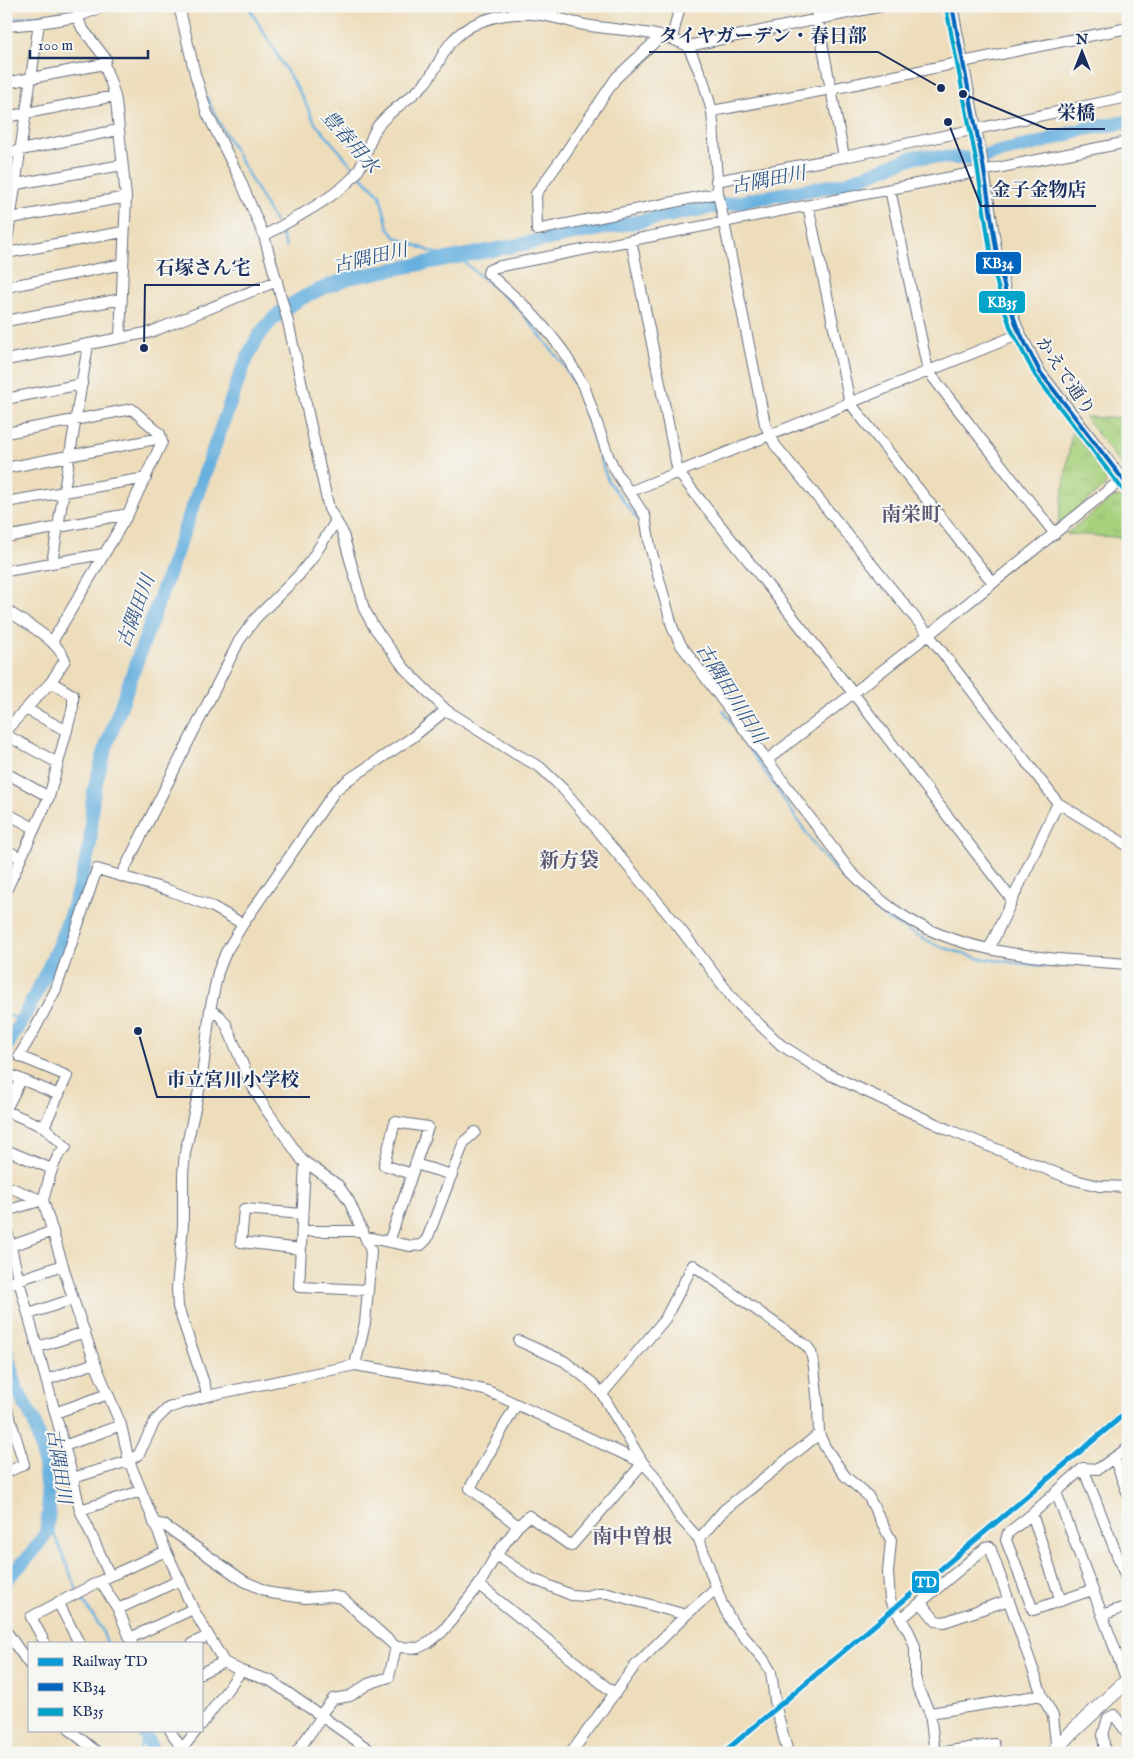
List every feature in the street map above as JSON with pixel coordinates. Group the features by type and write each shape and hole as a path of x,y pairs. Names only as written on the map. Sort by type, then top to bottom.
{"main road":[{"path":"1056,1752 1072,1732 1127,1680"}],"street":[{"path":"6,26 77,17 104,6"},
{"path":"179,6 195,74 207,113 238,175 264,236 288,322 329,509 342,530 364,609 374,627 405,670 446,710 540,767 563,789 678,926 734,1000 781,1045 792,1053 824,1072 949,1130 1071,1179 1099,1186 1128,1187"},
{"path":"551,17 556,6"},
{"path":"672,38 680,6"},
{"path":"815,6 844,157"},
{"path":"264,236 347,184 365,161 376,129 387,115 404,104 426,83 446,48 465,30 496,16 530,14 551,17 584,25 672,38 688,46 882,6"},
{"name":"かえで通り","path":"952,6 984,167 1001,275 1010,310 1029,354 1044,379 1126,480"},
{"path":"77,17 82,28 106,59 104,64 115,96 126,197 123,232 120,338"},
{"path":"6,248 11,185 21,150 39,23"},
{"path":"712,111 831,89 1128,28"},
{"path":"661,36 616,78 536,194 537,230 718,193"},
{"path":"688,46 703,80 712,111 718,193 769,435 775,445 930,634 1058,803 1128,846"},
{"path":"6,83 104,64"},
{"path":"6,117 115,96"},
{"path":"716,181 844,157 1128,98"},
{"path":"6,153 118,130"},
{"path":"1128,142 984,167 808,206 723,218 631,240 488,270 488,273 527,308 563,351 584,386 609,458 645,516 650,546 673,629 681,645 850,871 869,890 894,910 956,940 989,949 1046,958 1128,964"},
{"path":"11,185 122,165"},
{"path":"890,189 928,371 1054,534"},
{"path":"8,219 126,197"},
{"path":"808,206 850,403 994,583"},
{"path":"6,253 123,232"},
{"path":"631,240 678,472 1012,900"},
{"path":"6,287 123,264"},
{"path":"6,360 151,332 277,281"},
{"path":"6,321 121,299"},
{"path":"630,492 1020,334"},
{"path":"52,563 88,345"},
{"path":"6,399 82,384"},
{"path":"6,433 132,409 160,434 162,442 128,514 52,642"},
{"path":"6,468 161,438"},
{"path":"6,502 146,478"},
{"path":"768,760 930,634 1054,534 1126,480"},
{"path":"6,537 128,514"},
{"path":"121,876 239,641 255,619 311,560 336,521"},
{"path":"6,571 103,554"},
{"path":"6,610 52,642 62,653 65,660 51,682 6,730"},
{"path":"7,889 49,797 73,707 72,695 51,682"},
{"path":"26,709 66,731"},
{"path":"207,1396 178,1307 177,1288 183,1226 185,1153 202,1077 210,1010 218,972 226,952 243,924 335,791 348,780 413,737 446,710"},
{"path":"6,735 58,764"},
{"path":"6,773 49,797"},
{"path":"989,949 1058,803"},
{"path":"6,812 34,828"},
{"path":"6,850 21,858"},
{"path":"44,1127 66,1076 19,1056 56,989 97,869 168,890 213,907 243,924"},
{"path":"210,1010 220,1016 226,1024 250,1082 264,1108 305,1162 338,1185 349,1201 371,1251 364,1322 355,1365"},
{"path":"6,1073 58,1095"},
{"path":"21,1080 6,1110 44,1127 66,1147 58,1156 52,1169 42,1200 95,1363 121,1425 129,1461 166,1551 193,1609 224,1662 241,1671 271,1681 374,1753"},
{"path":"389,1242 413,1169 428,1127 395,1122 384,1164 413,1169 452,1175"},
{"path":"302,1231 364,1234 389,1242 411,1246 421,1245 427,1239 464,1142 474,1132"},
{"path":"6,1150 52,1169"},
{"path":"305,1162 299,1287 368,1290"},
{"path":"6,1186 42,1200"},
{"path":"6,1211 42,1200"},
{"path":"301,1249 241,1242 244,1209 302,1214"},
{"path":"6,1227 80,1510 110,1576"},
{"path":"11,1246 53,1231"},
{"path":"6,1284 62,1265"},
{"path":"602,1394 665,1319 693,1265 807,1346 811,1352 814,1367 819,1434 825,1447 845,1476 868,1496 892,1540 888,1573 890,1600 909,1632 915,1647 915,1676 918,1689 930,1713 936,1753 994,1744 996,1753"},
{"path":"29,1314 73,1299"},
{"path":"38,1347 85,1332"},
{"path":"518,1341 564,1361 591,1382 602,1394 643,1463 654,1475 679,1517 699,1539 722,1604 733,1624 764,1660 771,1672 776,1708 788,1753"},
{"path":"46,1380 95,1363"},
{"path":"73,1478 129,1461 139,1454 155,1421 168,1408 207,1396 355,1365 447,1381 488,1391 643,1463"},
{"path":"55,1413 108,1394"},
{"path":"6,1404 24,1464 6,1474"},
{"path":"516,1405 470,1488 518,1526"},
{"path":"64,1446 121,1425"},
{"path":"699,1539 724,1510 819,1434"},
{"path":"1092,1590 1033,1610 1006,1540 1008,1533 1083,1468 1098,1469 1128,1448"},
{"path":"1114,1458 1128,1494"},
{"path":"154,1523 164,1525 244,1581 271,1593 305,1598 331,1596 342,1598 396,1647 418,1648 443,1631 479,1585 496,1555 518,1526 529,1516 571,1546 643,1463"},
{"path":"1083,1468 1128,1583"},
{"path":"80,1510 142,1491"},
{"path":"1056,1492 1127,1680"},
{"path":"1032,1514 1061,1601"},
{"path":"901,1619 985,1548 990,1547 1042,1695 1053,1716 1056,1752"},
{"path":"44,1642 30,1617 110,1576 166,1551"},
{"path":"496,1555 531,1578 571,1595 586,1596 608,1593 686,1615"},
{"path":"118,1609 180,1580"},
{"path":"100,1581 118,1609 131,1640 193,1609"},
{"path":"479,1585 615,1694"},
{"path":"571,1753 634,1667 686,1615 717,1588"},
{"path":"921,1603 936,1621 944,1622 1009,1600"},
{"path":"58,1602 78,1642"},
{"path":"1102,1615 1128,1606"},
{"path":"6,1631 28,1663"},
{"path":"195,1642 208,1636"},
{"path":"296,1753 333,1699 350,1696 368,1684 389,1677 396,1647"},
{"path":"202,1673 224,1662"},
{"path":"202,1724 241,1671"},
{"path":"930,1713 1042,1695"},
{"path":"1105,1753 1103,1735 1108,1718 1114,1715 1128,1734"},
{"path":"72,1732 98,1753"},
{"path":"171,1732 183,1751 196,1732"}],"green space":[{"path":"1085,417 1128,418 1128,462 1119,462"},
{"path":"1072,431 1107,476 1105,486 1058,524"},
{"path":"1114,497 1125,498 1128,502 1128,538 1066,534"}],"waterway":[{"name":"豊春用水","path":"6,19 61,13 76,6"},
{"name":"豊春用水","path":"248,6 304,100 315,123 355,169"},
{"name":"豊春用水","path":"207,97 215,115 275,222"},
{"name":"古隅田川","path":"6,1047 45,976 66,926 83,874 89,848 94,791 106,747 242,370 260,334 282,311 314,292 349,278 759,198 843,184 916,156 977,159 1084,129 1128,122"},
{"name":"古隅田川旧川","path":"359,174 380,195 388,227 395,237 440,255 458,257 520,310 565,367 578,392 608,481 643,526"},
{"name":"豊春用水","path":"281,233 286,247"},
{"name":"古隅田川旧川","path":"723,710 820,853 866,903 888,920 938,946 978,958 1043,966 1070,965"},
{"path":"6,1015 23,1020"},
{"name":"古隅田川","path":"6,1348 15,1386 34,1421 43,1456 49,1511 46,1533 31,1554 6,1580"},
{"path":"49,1511 54,1534 77,1590"},
{"path":"79,1595 101,1628 107,1642"},
{"path":"1097,1753 1097,1725 1110,1710"},
{"path":"140,1753 142,1732"},
{"path":"144,1732 154,1753"}],"rail line":[{"name":"TD","path":"723,1753 1128,1411"}],"transit line":[{"name":"KB34","path":"952,6 983,164 998,261 1017,327 1040,372 1128,486"},
{"name":"KB35","path":"946,7 977,165 992,263 1011,329 1035,375 1123,490"}],"place":[{"name":"タイヤガーデン・春日部","path":"941,88"},
{"name":"栄橋","path":"963,94"},
{"name":"金子金物店","path":"948,122"},
{"name":"石塚さん宅","path":"144,348"},
{"name":"市立宮川小学校","path":"138,1031"}],"district":[{"name":"南栄町","path":"911,514"},
{"name":"新方袋","path":"569,860"},
{"name":"南中曽根","path":"632,1536"}]}
